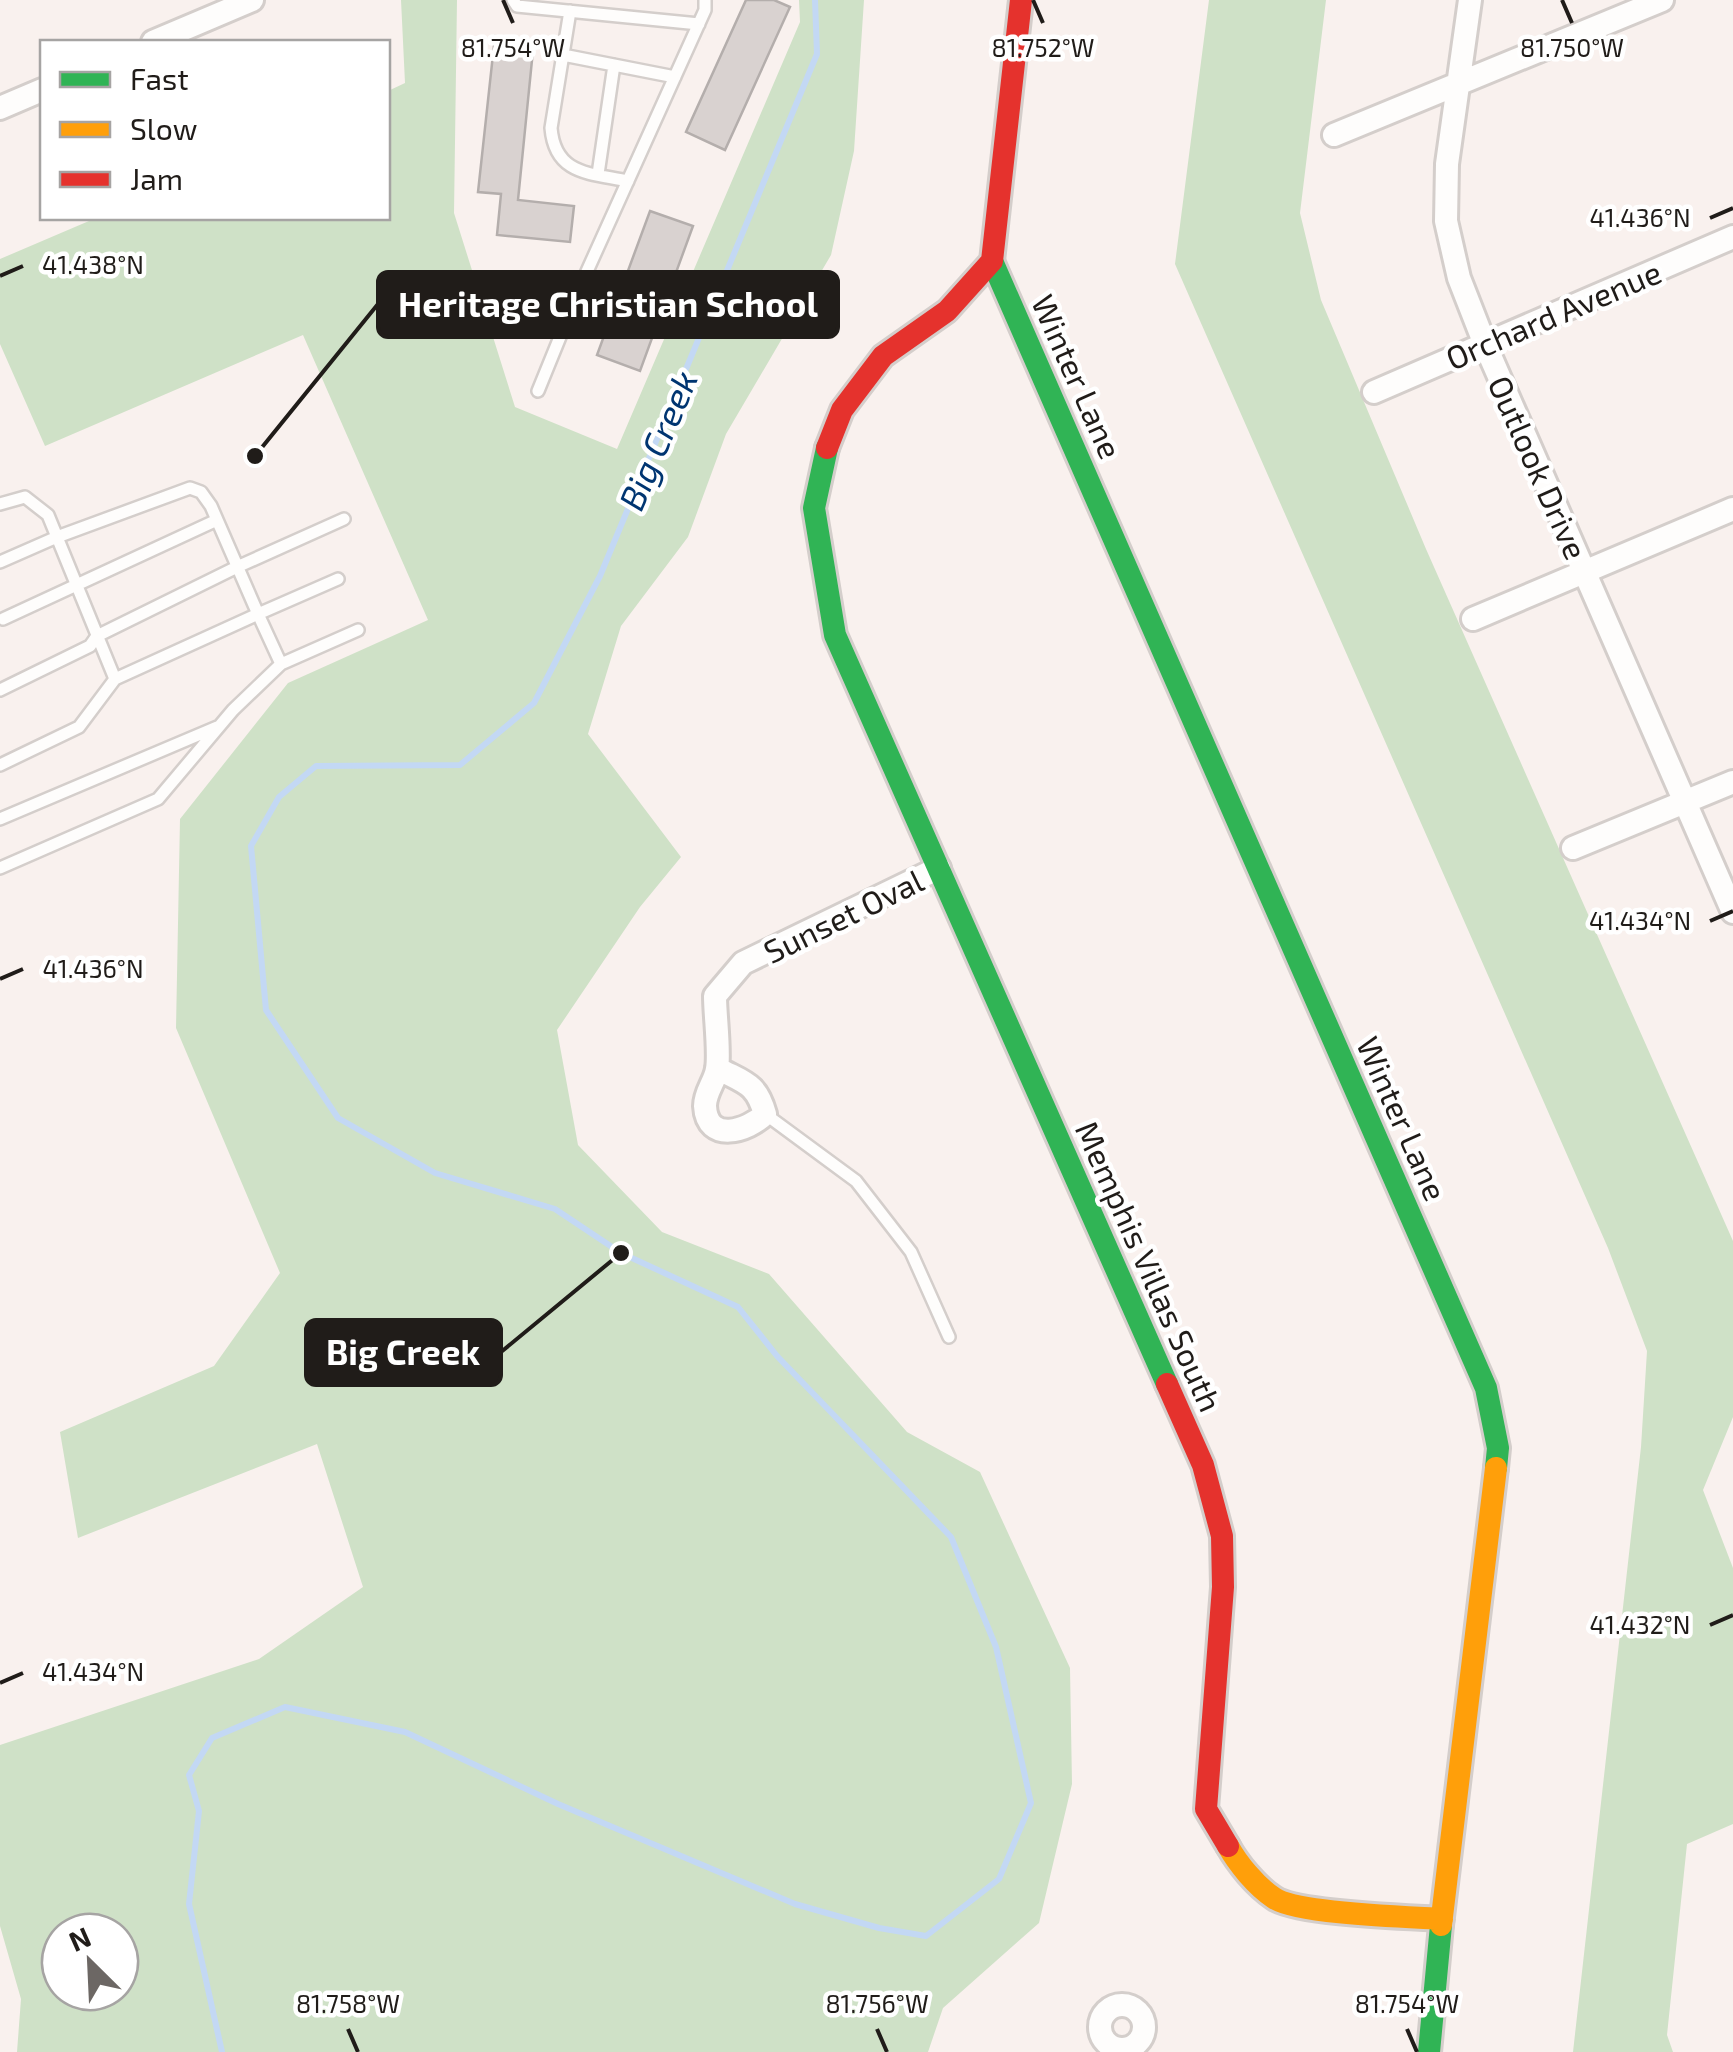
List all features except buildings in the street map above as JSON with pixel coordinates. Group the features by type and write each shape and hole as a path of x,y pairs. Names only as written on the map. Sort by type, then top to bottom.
{"street":[{"path":"157,40 252,0"},
{"path":"992,261 1021,0"},
{"name":"Outlook Drive","path":"1470,0 1447,164 1446,221 1459,278 1733,912"},
{"path":"1334,136 1662,0"},
{"path":"0,108 40,91"},
{"name":"Orchard Avenue","path":"1374,392 1733,237"},
{"name":"Memphis Villas South","path":"992,261 947,310 883,356 842,410 822,462 814,508 822,576 835,635 1203,1465 1222,1536 1206,1809 1236,1860 1276,1900 1331,1911 1442,1919"},
{"name":"Winter Lane","path":"992,261 1486,1388 1498,1448 1429,2052"},
{"path":"1472,619 1733,510"},
{"path":"1572,848 1733,782"},
{"name":"Sunset Oval","path":"765,1114 743,1130 730,1132 716,1129 709,1120 705,1106 717,1068 715,996 743,962 938,868"},
{"path":"717,1068 750,1083 765,1114"}],"lane":[{"path":"513,0 518,6 699,24"},
{"path":"538,391 705,10 705,0"},
{"path":"570,11 551,128 553,146 575,170 628,181"},
{"path":"563,55 675,77"},
{"path":"598,174 614,65"},
{"path":"0,562 57,536 190,488 201,492 217,520 281,664"},
{"path":"0,504 26,498 48,515 115,679"},
{"path":"0,690 90,646 98,636 344,519"},
{"path":"3,619 217,520"},
{"path":"0,765 79,727 115,679 338,579"},
{"path":"0,868 158,800 220,725 281,664 358,630"},
{"path":"0,819 220,725"},
{"path":"765,1114 856,1181 911,1252 949,1337"}],"green space":[{"path":"401,0 457,0 454,213 515,407 617,449 800,22 799,0 864,0 854,151 831,255 726,434 688,537 621,626 588,734 681,857 640,907 557,1030 578,1145 662,1232 769,1274 907,1432 980,1472 1070,1668 1072,1784 1039,1923 943,2008 928,2052 17,2052 21,1999 0,1926 0,1745 259,1659 363,1587 317,1444 78,1538 60,1432 214,1366 280,1273 176,1028 180,819 288,683 428,620 303,335 45,446 0,344 0,259 91,220 390,220 390,90 405,83"},
{"path":"1209,0 1326,0 1300,213 1321,300 1426,549 1733,1241 1733,1417 1703,1490 1733,1568 1733,1824 1687,1844 1667,2035 1673,2052 1573,2052 1641,1447 1647,1351 1608,1248 1175,264"}],"waterway":[{"name":"Big Creek","path":"222,2052 189,1904 199,1811 189,1775 212,1738 285,1707 405,1732 558,1804 795,1904 879,1928 926,1936 999,1879 1031,1803 996,1647 951,1537 777,1356 738,1307 621,1253 555,1209 435,1173 338,1118 266,1010 251,846 279,797 316,766 460,765 534,703 600,576 817,54 815,0"}],"traffic: fast":[{"path":"992,261 1486,1388 1498,1448 1496,1468"},
{"path":"827,448 814,508 835,635 1167,1384"},
{"path":"1429,2052 1441,1925"}],"traffic: slow":[{"path":"1441,1925 1496,1468"},
{"path":"1228,1846 1254,1881 1286,1903 1354,1914 1442,1919"}],"traffic: jam":[{"path":"827,448 842,410 883,356 947,311 992,261 1021,0"},
{"path":"1167,1384 1203,1465 1222,1536 1223,1587 1206,1809 1228,1846"}],"place":[{"name":"Heritage Christian School","path":"255,456"},
{"name":"Big Creek","path":"621,1253"}]}
